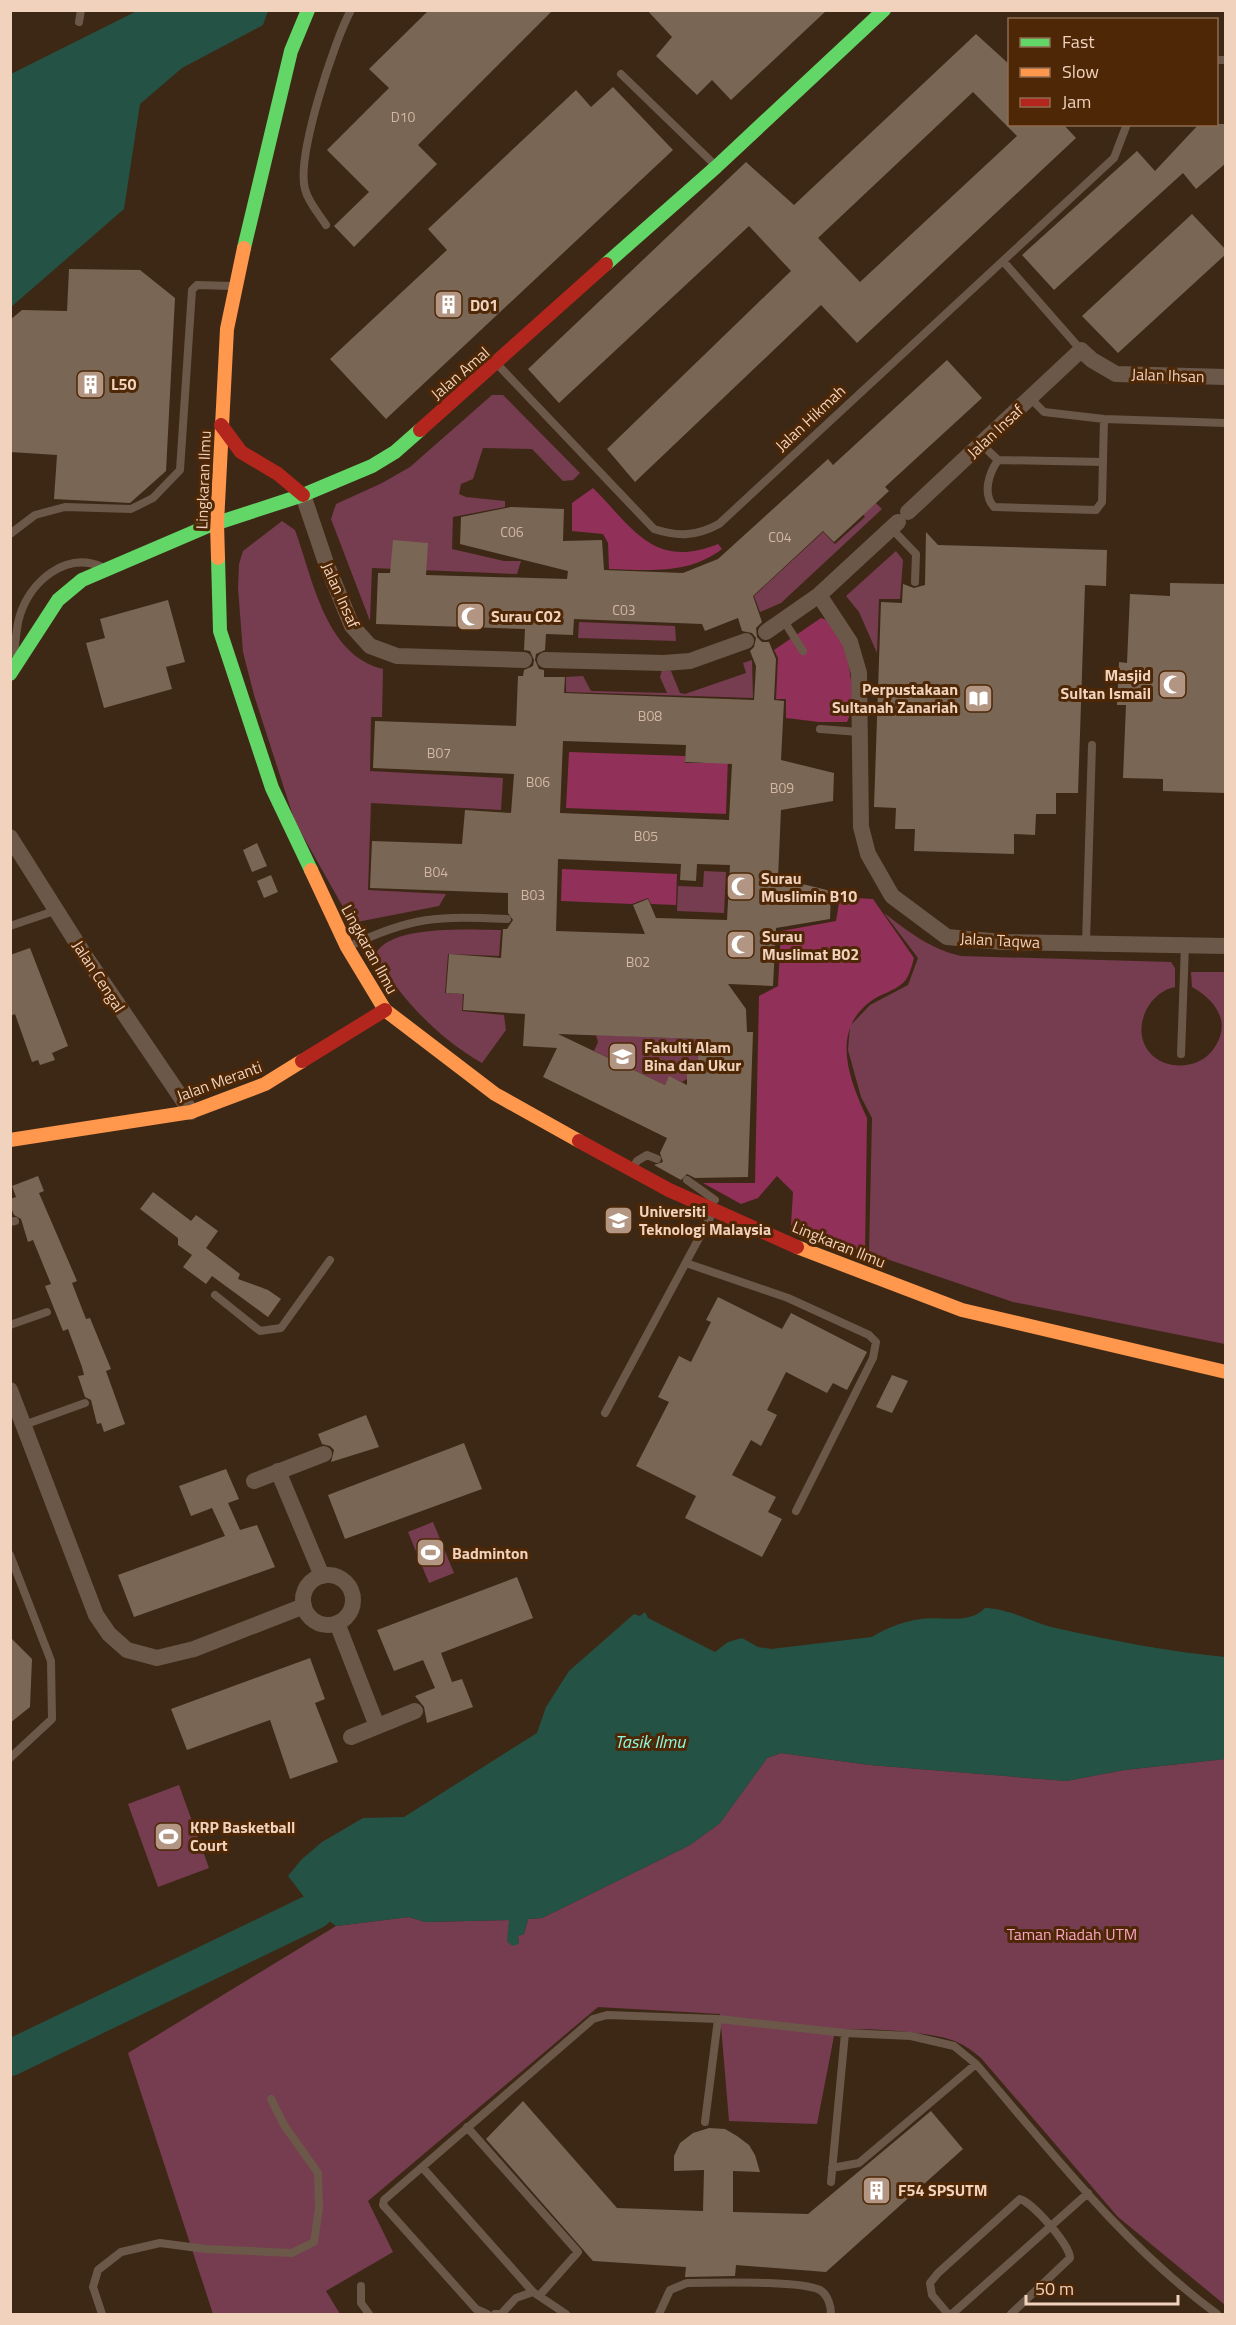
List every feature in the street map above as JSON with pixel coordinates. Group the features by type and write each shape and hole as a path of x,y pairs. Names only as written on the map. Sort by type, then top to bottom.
{"street":[{"name":"Lingkaran Ilmu","path":"308,10 291,51 235,285 227,329 217,523 220,631 272,788 348,947 385,1010 495,1094 669,1190 804,1250 962,1310 1226,1372"},
{"name":"Jalan Amal","path":"10,674 58,600 82,580 217,523 303,495 372,466 395,452 716,167 884,10"},
{"name":"Jalan Ihsan","path":"1082,350 1092,360 1116,374 1226,377"},
{"name":"Jalan Insaf","path":"766,632 819,595 1082,350"},
{"path":"221,425 241,452 278,474 303,495"},
{"name":"Jalan Insaf","path":"303,495 326,563 352,626 370,646 397,657 524,660"},
{"name":"Jalan Taqwa","path":"819,595 850,642 859,673 861,826 868,854 892,896 947,937 1002,942 1226,946"},
{"path":"544,660 664,663 690,661 746,641"},
{"name":"Jalan Cengal","path":"10,837 190,1112"},
{"name":"Jalan Meranti","path":"10,1140 190,1112 265,1084 385,1010"},
{"path":"10,1390 96,1615 109,1634 127,1650 157,1658 194,1648 304,1606"},
{"path":"254,1481 324,1454"},
{"path":"278,1471 322,1576"},
{"path":"322,1576 337,1576 349,1586 352,1592 353,1600 349,1614 337,1623 329,1625 313,1620 304,1606 305,1591 309,1584 322,1576"},
{"path":"337,1623 376,1726"},
{"path":"351,1737 415,1711"}],"lane":[{"path":"79,22 81,10"},
{"path":"326,225 310,200 303,175 320,94 351,10"},
{"path":"621,74 716,167"},
{"name":"Jalan Hikmah","path":"497,363 654,530 673,536 694,534 719,524 1114,158 1126,126"},
{"path":"1003,261 1082,350"},
{"path":"10,534 35,515 65,507 131,508 153,498 180,470 192,290 197,285 235,285"},
{"path":"1030,398 1044,412 1104,419 1226,423"},
{"path":"998,460 988,475 989,502 994,507 1096,510 1101,505 1104,419"},
{"path":"981,444 998,460 1103,462"},
{"path":"899,520 916,554 915,582"},
{"path":"10,674 20,614 44,576 75,562 91,562 107,570"},
{"path":"784,621 803,651"},
{"path":"820,729 859,732"},
{"path":"1086,943 1092,745"},
{"path":"10,926 57,909"},
{"path":"348,947 390,927 420,919 450,916 507,919"},
{"path":"1181,1054 1185,945"},
{"path":"632,1170 647,1155 657,1159"},
{"path":"687,1180 758,1228"},
{"path":"605,1413 715,1209"},
{"path":"215,1295 260,1331 281,1328 330,1260"},
{"path":"686,1263 788,1298 869,1335 876,1342 873,1358 796,1511"},
{"path":"10,1325 47,1312"},
{"path":"24,1425 85,1403"},
{"path":"10,1555 51,1661 52,1696 52,1719 10,1758"},
{"path":"486,2314 476,2309 384,2205 384,2200 600,2015 718,2019 845,2033 911,2036 954,2046 976,2064 1088,2193 1164,2270 1217,2314"},
{"path":"705,2122 718,2019"},
{"path":"831,2182 845,2033"},
{"path":"832,2168 859,2163 976,2064"},
{"path":"102,2314 93,2287 98,2270 121,2252 160,2243 206,2249 292,2253 314,2242 319,2208 318,2172 284,2125 271,2099"},
{"path":"467,2127 578,2252 536,2294 516,2298 501,2314 495,2314"},
{"path":"422,2167 536,2294 566,2314"},
{"path":"1011,2314 1071,2258 1070,2250 1050,2227 1028,2201 1020,2199 938,2273 930,2283 932,2295 950,2314 1050,2227 1088,2193"},
{"path":"659,2314 670,2290 687,2283 800,2285 821,2291 830,2303 831,2314"},
{"path":"361,2286 361,2303 369,2314"}],"green space":[{"path":"492,395 503,395 580,473 573,480 563,481 532,449 483,448 473,479 461,484 459,494 466,497 505,501 505,507 453,517 452,549 504,561 521,561 517,574 372,568 370,621 331,519 336,504 410,467"},
{"path":"873,500 882,509 781,603 760,612 754,596 823,532 835,544 865,517 861,511"},
{"path":"282,521 295,530 315,592 334,632 347,648 363,661 383,669 382,717 371,717 370,771 503,778 501,810 371,803 368,890 446,894 439,906 357,922 343,907 295,822 254,695 243,652 238,588 239,564 243,551"},
{"path":"896,551 903,560 900,599 879,599 877,653 859,612 846,596"},
{"path":"579,622 675,626 676,641 578,638"},
{"path":"752,660 753,698 566,692 566,677 583,676 591,691 667,693 660,677 662,670 671,671 680,693 685,694 746,673 743,663"},
{"path":"704,871 726,872 724,913 677,911 678,886 703,887"},
{"path":"884,913 930,944 961,956 1171,962 1175,968 1175,987 1165,990 1150,1004 1142,1023 1142,1034 1144,1044 1150,1053 1164,1063 1173,1065 1182,1066 1206,1057 1218,1041 1221,1032 1219,1014 1215,1006 1192,987 1191,972 1225,972 1225,1344 1013,1302 869,1253 872,1118 861,1097 848,1050 850,1026 870,1005 908,985 918,958"},
{"path":"501,930 499,956 448,954 445,993 463,994 462,1011 504,1015 506,1030 482,1063 450,1042 421,1016 396,987 375,955 383,945 413,933"},
{"path":"596,1035 699,1039 697,1069 688,1070 687,1079 682,1082 669,1077 665,1085 594,1051 598,1042"},
{"name":"Badminton","path":"433,1522 454,1573 429,1583 408,1532"},
{"name":"Taman Riadah UTM","path":"781,1753 870,1765 1066,1781 1124,1770 1225,1759 1225,2305 1118,2217 981,2058 957,2042 933,2035 897,2031 861,2029 835,2031 817,2124 729,2121 720,2014 598,2007 368,2201 393,2252 326,2291 340,2314 213,2314 128,2053 336,1926 409,1917 425,1922 509,1920 519,1944 518,1936 524,1934 528,1919 542,1918 690,1845 720,1823 767,1758"},
{"name":"KRP Basketball Court","path":"179,1785 209,1868 158,1887 128,1804"}],"shaded area":[{"path":"593,488 646,541 677,552 696,551 718,544 722,549 709,557 682,567 653,570 609,569 608,543 603,534 572,531 572,503"},
{"path":"821,618 838,634 849,665 852,698 847,722 819,722 786,718 786,699 776,699 778,658 774,650"},
{"path":"569,752 685,756 685,763 704,763 705,757 728,757 726,814 566,808"},
{"path":"562,869 677,874 676,905 651,904 648,898 632,904 561,901"},
{"path":"840,897 873,899 914,958 909,975 903,983 871,1001 858,1013 847,1041 850,1072 867,1118 865,1253 791,1225 793,1192 777,1176 758,1198 741,1204 703,1183 755,1183 759,996 778,986 781,931 836,921"}],"water":[{"path":"139,10 268,11 263,25 182,68 140,104 124,209 11,307 11,74"},
{"name":"Tasik Ilmu","path":"985,1608 1004,1611 1050,1627 1101,1638 1225,1657 1225,1759 1124,1770 1066,1781 870,1765 781,1753 767,1758 720,1823 690,1845 542,1918 528,1919 524,1934 518,1936 519,1944 512,1946 507,1941 509,1920 425,1922 409,1917 336,1926 315,1911 288,1876 301,1860 322,1842 363,1818 404,1817 537,1733 546,1707 569,1671 634,1614 640,1616 645,1612 648,1618 715,1652 728,1642 742,1638 758,1647 771,1649 872,1637 908,1621 929,1618 963,1618 979,1613"}],"building":[{"path":"429,10 553,10 418,145 437,164 354,247 334,226 369,192 327,150 389,88 369,69"},
{"path":"647,10 827,10 731,100 712,80 697,95 656,56 672,37"},
{"path":"976,34 1008,63 1008,126 1065,126 1076,138 857,343 821,305 635,482 607,449 791,271 749,226 559,403 528,369 746,162 794,205","holes":["973,92 1017,136 860,282 818,238"]},
{"name":"D01","path":"613,87 673,150 386,419 330,359 447,250 428,229 576,90 591,107"},
{"path":"1226,124 1226,163 1196,189 1183,173 1054,290 1022,255 1137,151 1155,171 1197,126"},
{"path":"1192,214 1226,250 1226,254 1118,353 1082,316"},
{"name":"L50","path":"69,269 140,270 175,298 166,471 130,503 54,499 57,455 10,452 10,320 22,310 67,311"},
{"path":"947,360 982,398 885,487 889,491 834,542 823,531 753,596 762,622 756,628 757,637 762,642 769,642 776,659 774,700 784,701 781,760 834,773 833,801 781,810 778,878 831,891 830,919 776,928 773,986 728,984 746,1009 747,1032 753,1032 748,1177 695,1178 687,1174 681,1180 654,1165 663,1162 660,1153 667,1138 543,1077 557,1048 523,1046 525,1014 463,1010 464,994 446,993 449,954 501,958 503,929 507,929 513,920 508,913 508,893 370,888 372,841 462,844 465,810 511,813 514,774 373,768 375,721 516,726 518,676 523,676 524,670 533,666 534,660 530,651 524,650 525,629 376,624 378,573 390,573 393,540 428,543 426,575 567,579 568,571 460,544 461,517 511,507 564,509 563,541 602,540 604,570 683,573 718,559 828,459 833,465","holes":["738,618 742,631 752,633 756,638 754,647 750,651 756,666 754,700 564,693 565,677 544,677 544,670 539,669 535,660 536,654 545,650 546,634 573,635 574,619 702,624 705,631","563,741 686,745 685,762 732,764 729,820 560,813","558,859 681,864 680,880 696,881 697,864 730,865 727,920 656,918 648,899 633,905 645,934 556,931","558,1034 699,1039 697,1069 687,1070 687,1085 669,1076 665,1085"]},
{"name":"Perpustakaan Sultanah Zanariah","path":"926,532 938,545 1107,550 1106,586 1085,585 1078,793 1056,793 1056,814 1036,814 1035,835 1014,834 1014,854 914,851 915,829 895,829 896,808 874,807 881,602 902,603 903,584 914,588 925,585"},
{"name":"Masjid Sultan Ismail","path":"1170,583 1226,584 1226,793 1163,791 1163,779 1123,778 1126,705 1117,705 1119,662 1127,663 1130,594 1170,596"},
{"path":"168,600 185,662 166,667 172,689 104,708 86,643 105,638 100,619"},
{"path":"257,843 267,866 252,872 243,850"},
{"path":"271,875 278,892 264,898 257,881"},
{"path":"30,948 68,1046 52,1053 55,1060 40,1065 38,1060 32,1062 15,1014 10,1016 10,955"},
{"path":"38,1176 44,1191 39,1193 77,1281 72,1283 86,1319 90,1318 111,1369 106,1371 125,1424 104,1432 101,1423 97,1424 91,1400 85,1397 78,1376 84,1375 82,1367 68,1329 63,1331 45,1286 51,1284 33,1240 28,1242 21,1219 14,1215 10,1205 10,1199 16,1197 12,1186"},
{"path":"153,1192 191,1221 196,1215 218,1231 206,1248 240,1274 238,1279 268,1290 281,1299 268,1317 212,1276 206,1284 183,1267 192,1255 178,1245 178,1238 140,1209"},
{"path":"718,1297 782,1329 791,1313 867,1352 847,1390 833,1383 827,1393 786,1372 767,1410 777,1415 761,1446 751,1440 732,1475 776,1497 768,1512 782,1519 762,1557 685,1518 696,1496 636,1466 669,1402 658,1397 679,1356 691,1362 711,1322 706,1320"},
{"path":"892,1375 908,1381 892,1413 876,1407"},
{"path":"366,1415 379,1447 331,1462 334,1450 322,1444 318,1434"},
{"path":"464,1443 482,1489 345,1539 328,1495"},
{"path":"226,1469 239,1499 228,1503 240,1530 257,1525 275,1567 134,1617 118,1575 225,1536 212,1508 191,1516 179,1486"},
{"path":"517,1577 533,1618 441,1653 452,1682 462,1679 473,1707 427,1723 424,1707 415,1696 435,1688 423,1660 394,1671 377,1630"},
{"path":"10,1637 32,1659 30,1707 10,1723"},
{"path":"310,1658 325,1699 315,1703 338,1762 290,1779 270,1720 187,1750 171,1709"},
{"name":"F54 SPSUTM","path":"523,2101 617,2208 703,2211 704,2170 674,2171 674,2156 680,2143 693,2133 709,2128 725,2129 749,2145 760,2172 733,2171 733,2212 808,2214 931,2111 963,2149 826,2272 736,2265 735,2276 685,2277 686,2267 593,2261 486,2139"}],"waterway":[{"path":"10,2058 315,1911"}],"traffic: fast":[{"path":"244,248 291,51 308,10"},
{"path":"606,264 716,167 884,10"},
{"path":"10,674 58,600 82,580 208,526 303,495 372,466 395,452 420,430"},
{"path":"218,558 220,631 272,788 311,870"}],"traffic: slow":[{"path":"218,558 217,523 227,329 244,248"},
{"path":"311,870 347,947 385,1010 495,1094 579,1141"},
{"path":"10,1140 191,1112 265,1084 302,1061"},
{"path":"797,1247 962,1310 1226,1372"}],"traffic: jam":[{"path":"420,430 606,264"},
{"path":"221,425 241,452 278,474 303,495"},
{"path":"302,1061 385,1010"},
{"path":"579,1141 669,1190 797,1247"}],"place":[{"name":"D01","path":"449,305"},
{"name":"L50","path":"90,384"},
{"name":"Surau C02","path":"470,616"},
{"name":"Masjid Sultan Ismail","path":"1172,684"},
{"name":"Perpustakaan Sultanah Zanariah","path":"979,698"},
{"name":"Surau Muslimin B10","path":"740,887"},
{"name":"Surau Muslimat B02","path":"741,945"},
{"name":"Fakulti Alam Bina dan Ukur","path":"623,1056"},
{"name":"Universiti Teknologi Malaysia","path":"618,1220"},
{"name":"Badminton","path":"431,1553"},
{"name":"KRP Basketball Court","path":"169,1836"},
{"name":"F54 SPSUTM","path":"877,2190"}]}
